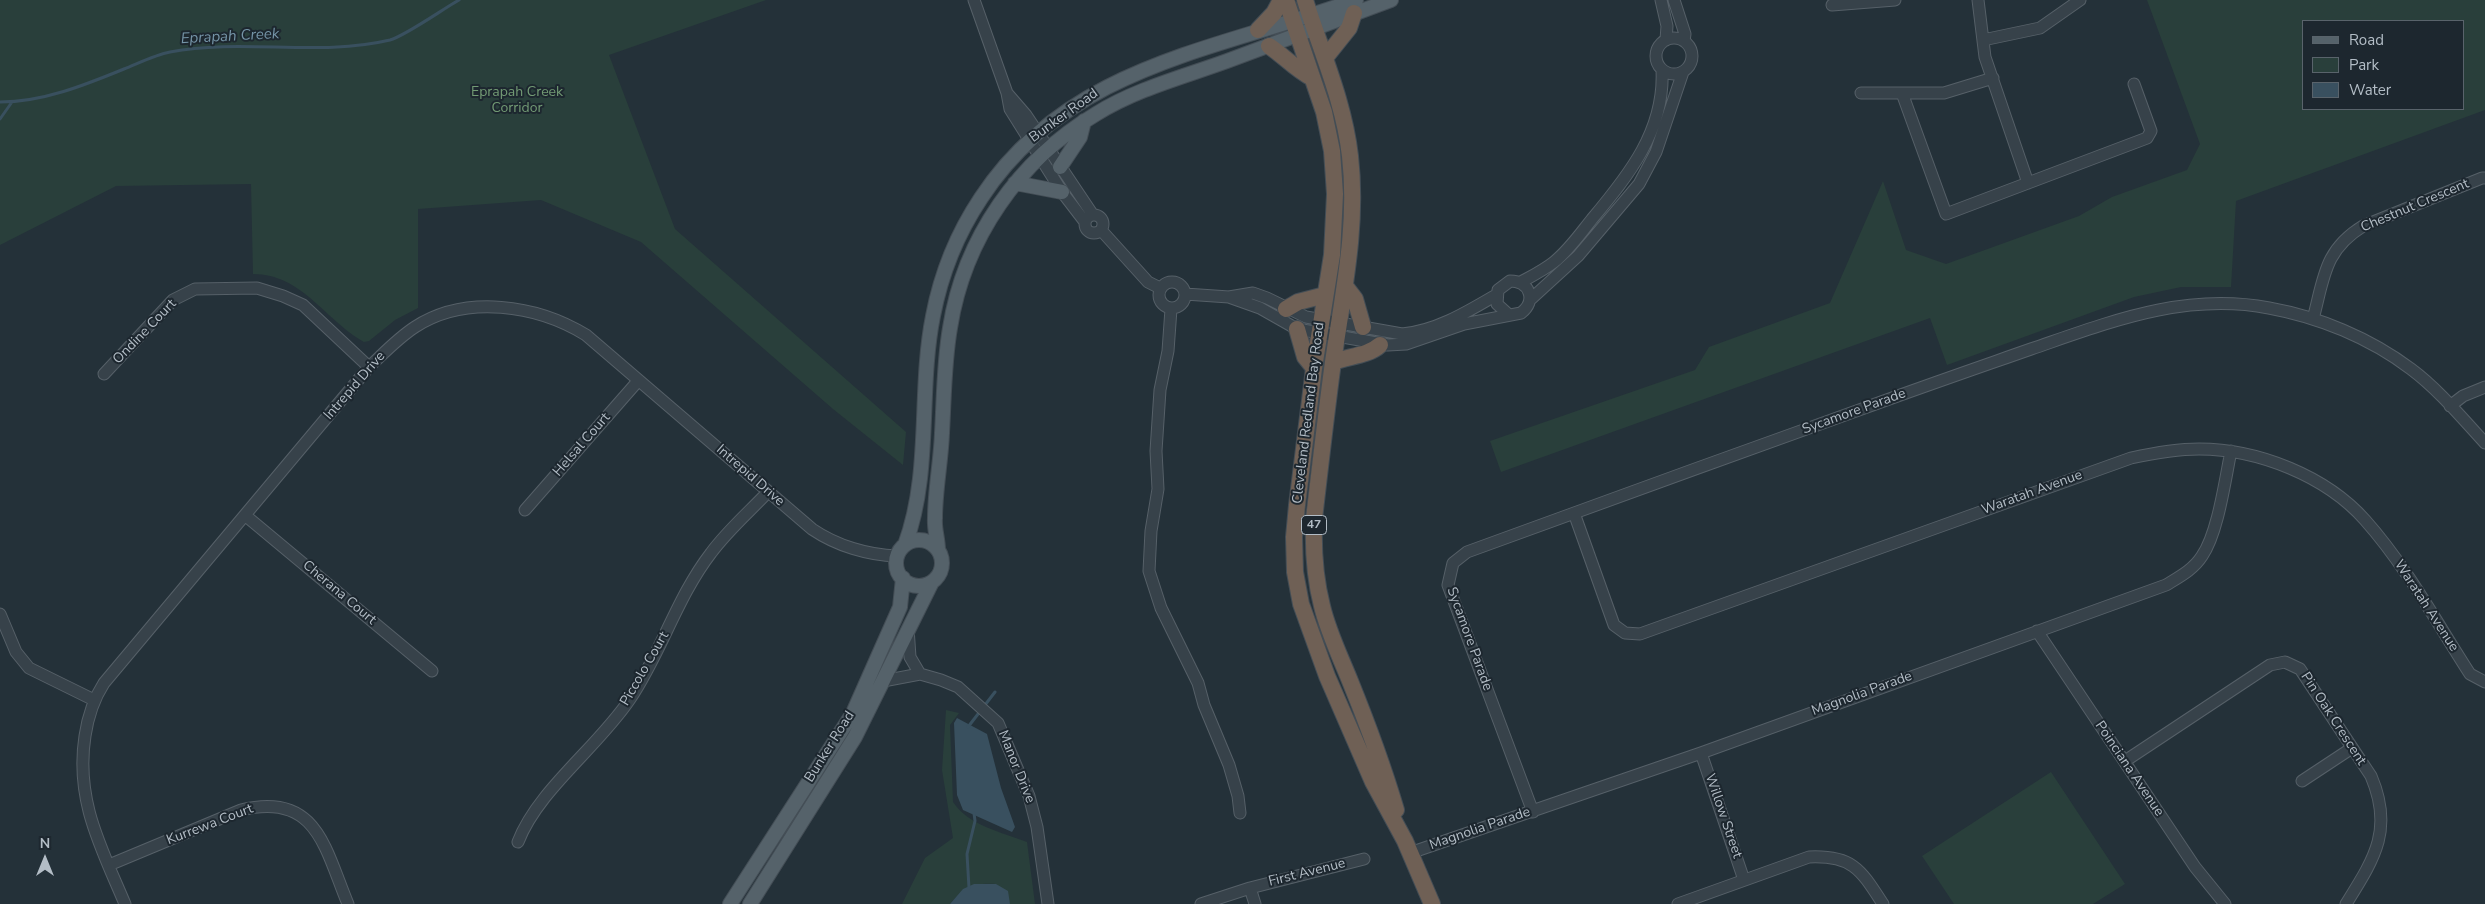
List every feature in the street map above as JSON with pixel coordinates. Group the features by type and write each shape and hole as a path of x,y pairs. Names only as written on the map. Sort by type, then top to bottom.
{"highway":[{"path":"1258,30 1274,13 1281,0"},
{"name":"Cleveland Redland Bay Road","path":"1286,0 1330,138 1335,194 1333,240 1314,368 1294,537 1295,572 1301,604 1327,676 1373,782 1407,847 1432,904"},
{"name":"Cleveland Redland Bay Road","path":"1305,0 1344,118 1351,163 1353,220 1314,519 1317,577 1321,605 1386,776 1407,847"},
{"path":"1324,58 1349,28 1355,6"},
{"path":"1269,46 1284,56 1295,69 1312,78"},
{"path":"1345,286 1355,299 1363,327"},
{"path":"1286,309 1298,302 1325,295"},
{"path":"1297,329 1305,357 1314,368"},
{"path":"1333,362 1345,357 1373,352 1380,344"}],"main road":[{"path":"1296,28 1355,6 1391,0"},
{"name":"Bunker Road","path":"905,544 918,506 929,337 933,315 947,264 963,228 983,195 1005,166 1033,136 1072,106 1102,89 1134,75 1258,30 1296,28"},
{"name":"Bunker Road","path":"938,550 934,517 940,472 947,344 952,314 961,280 975,246 994,212 1015,183 1044,153 1084,121 1128,97 1269,46 1296,28"},
{"path":"1060,167 1080,137 1084,121"},
{"path":"1015,183 1062,192"},
{"path":"919,540 933,544 938,550 942,567 932,582 917,585 903,578 897,568 897,556 905,544 919,540"},
{"name":"Bunker Road","path":"730,904 853,713 900,607 903,578"},
{"name":"Bunker Road","path":"750,904 855,738 908,627 932,582"}],"street":[{"path":"974,0 1007,93 1044,153 1062,192 1075,211 1089,218"},
{"path":"1338,330 1363,327 1390,333 1414,332 1456,318 1496,295 1505,282 1521,282 1545,269 1565,252 1627,176 1646,144 1656,122 1663,94 1662,70 1657,62 1656,52 1666,40 1667,26 1661,0"},
{"path":"1674,0 1685,34 1684,41"},
{"path":"1832,5 1895,0"},
{"path":"1978,0 1983,40 1993,78 2028,183"},
{"path":"1983,40 2040,28 2080,0"},
{"path":"1662,70 1672,74 1683,72 1688,69 1692,59 1691,48 1684,41 1675,38 1666,40"},
{"path":"1185,294 1229,297 1260,308 1297,329 1320,327 1338,330 1380,344 1406,344 1464,324 1521,313 1526,309 1531,299 1578,256 1639,184 1656,152 1683,72"},
{"path":"1861,94 1944,94 1993,78"},
{"path":"1902,94 1946,214 2147,138 2151,131 2134,84"},
{"path":"1044,153 1060,167 1089,218 1089,231 1095,233 1100,230 1149,283 1160,288"},
{"name":"Chestnut Crescent","path":"2313,319 2326,267 2346,237 2364,226 2485,178"},
{"path":"1175,282 1182,287 1185,294 1180,306 1171,308 1160,301 1160,288 1167,283 1175,282"},
{"path":"1521,282 1528,289 1531,299"},
{"name":"Ondine Court","path":"104,374 173,300 194,289 257,288 283,296 303,305 369,367"},
{"path":"1229,297 1246,293 1257,294 1320,327"},
{"path":"1496,295 1497,304 1508,314"},
{"name":"Sycamore Parade","path":"1533,812 1448,585 1453,563 1467,552 1942,380 2140,312 2200,304 2231,304 2270,308 2313,319 2380,348 2413,370 2485,444"},
{"name":"Intrepid Drive","path":"125,904 89,816 82,773 86,734 94,700 104,683 369,367 392,344 416,326 458,311 482,308 527,310 568,324 586,335 768,492 824,537 859,550 897,556"},
{"path":"1171,308 1168,351 1160,390 1156,451 1158,489 1151,530 1149,571 1161,608 1198,683 1204,705 1229,766 1238,796 1240,813"},
{"name":"Helsal Court","path":"525,510 638,381"},
{"path":"2450,406 2463,396 2485,388"},
{"name":"Waratah Avenue","path":"1574,513 1614,625 1625,633 1640,634 2131,458 2169,450 2231,451 2260,458 2298,472 2332,491 2364,519 2388,548 2470,674 2485,682"},
{"name":"Magnolia Parade","path":"1407,847 1533,812 2166,585 2186,574 2202,556 2211,536 2231,451"},
{"name":"Piccolo Court","path":"518,842 530,818 606,731 631,698 711,552 768,492"},
{"name":"Cherana Court","path":"246,516 432,671"},
{"path":"0,614 16,652 29,668 37,674 94,700"},
{"path":"883,681 920,674 910,657 908,627"},
{"name":"Poinciana Avenue","path":"2037,631 2221,903"},
{"name":"Pin Oak Crescent","path":"2125,761 2270,665 2285,662 2300,669 2371,776 2379,795 2382,816 2381,834 2367,870 2346,904"},
{"name":"Manor Drive","path":"920,674 958,688 989,713 998,723 1029,796 1037,826 1048,904"},
{"path":"2302,781 2352,748"},
{"name":"Willow Street","path":"1701,752 1744,880"},
{"name":"Kurrewa Court","path":"109,865 241,810 257,806 275,806 293,810 308,820 317,831 348,904"},
{"path":"1678,904 1809,857 1829,856 1847,862 1863,874 1883,904"},
{"name":"First Avenue","path":"1201,904 1250,888 1364,859"},
{"name":"First Avenue","path":"1250,888 1255,904"}],"green space":[{"name":"Eprapah Creek Corridor","path":"0,0 766,0 609,55 675,229 906,432 903,465 833,409 641,242 541,200 418,209 418,308 395,320 369,341 364,342 350,333 299,290 286,282 270,276 253,274 251,184 116,186 0,245"},
{"path":"2147,0 2485,0 2485,110 2236,201 2231,287 2181,287 2134,297 1947,365 1930,318 1501,472 1490,441 1695,370 1709,347 1830,303 1883,181 1906,250 1946,264 2079,216 2112,197 2187,170 2200,144"},
{"path":"946,710 959,713 950,725 953,802 977,823 1027,842 1035,904 1010,904 996,884 988,884 975,885 965,889 950,904 902,904 925,858 953,838 942,770"},
{"path":"2051,772 2125,884 2093,904 1954,904 1922,856"}],"water":[{"path":"957,718 987,734 1001,788 1015,827 1012,832 963,810 957,795 954,723"},
{"path":"974,884 996,884 1008,891 1010,904 950,904 963,889"}],"waterway":[{"name":"Eprapah Creek","path":"0,102 32,99 64,92 170,52 197,48 225,47 336,47 390,40 397,38 459,0"},
{"path":"0,119 12,102"},
{"path":"968,727 995,692"},
{"path":"969,888 967,854 975,821 974,813"}]}
